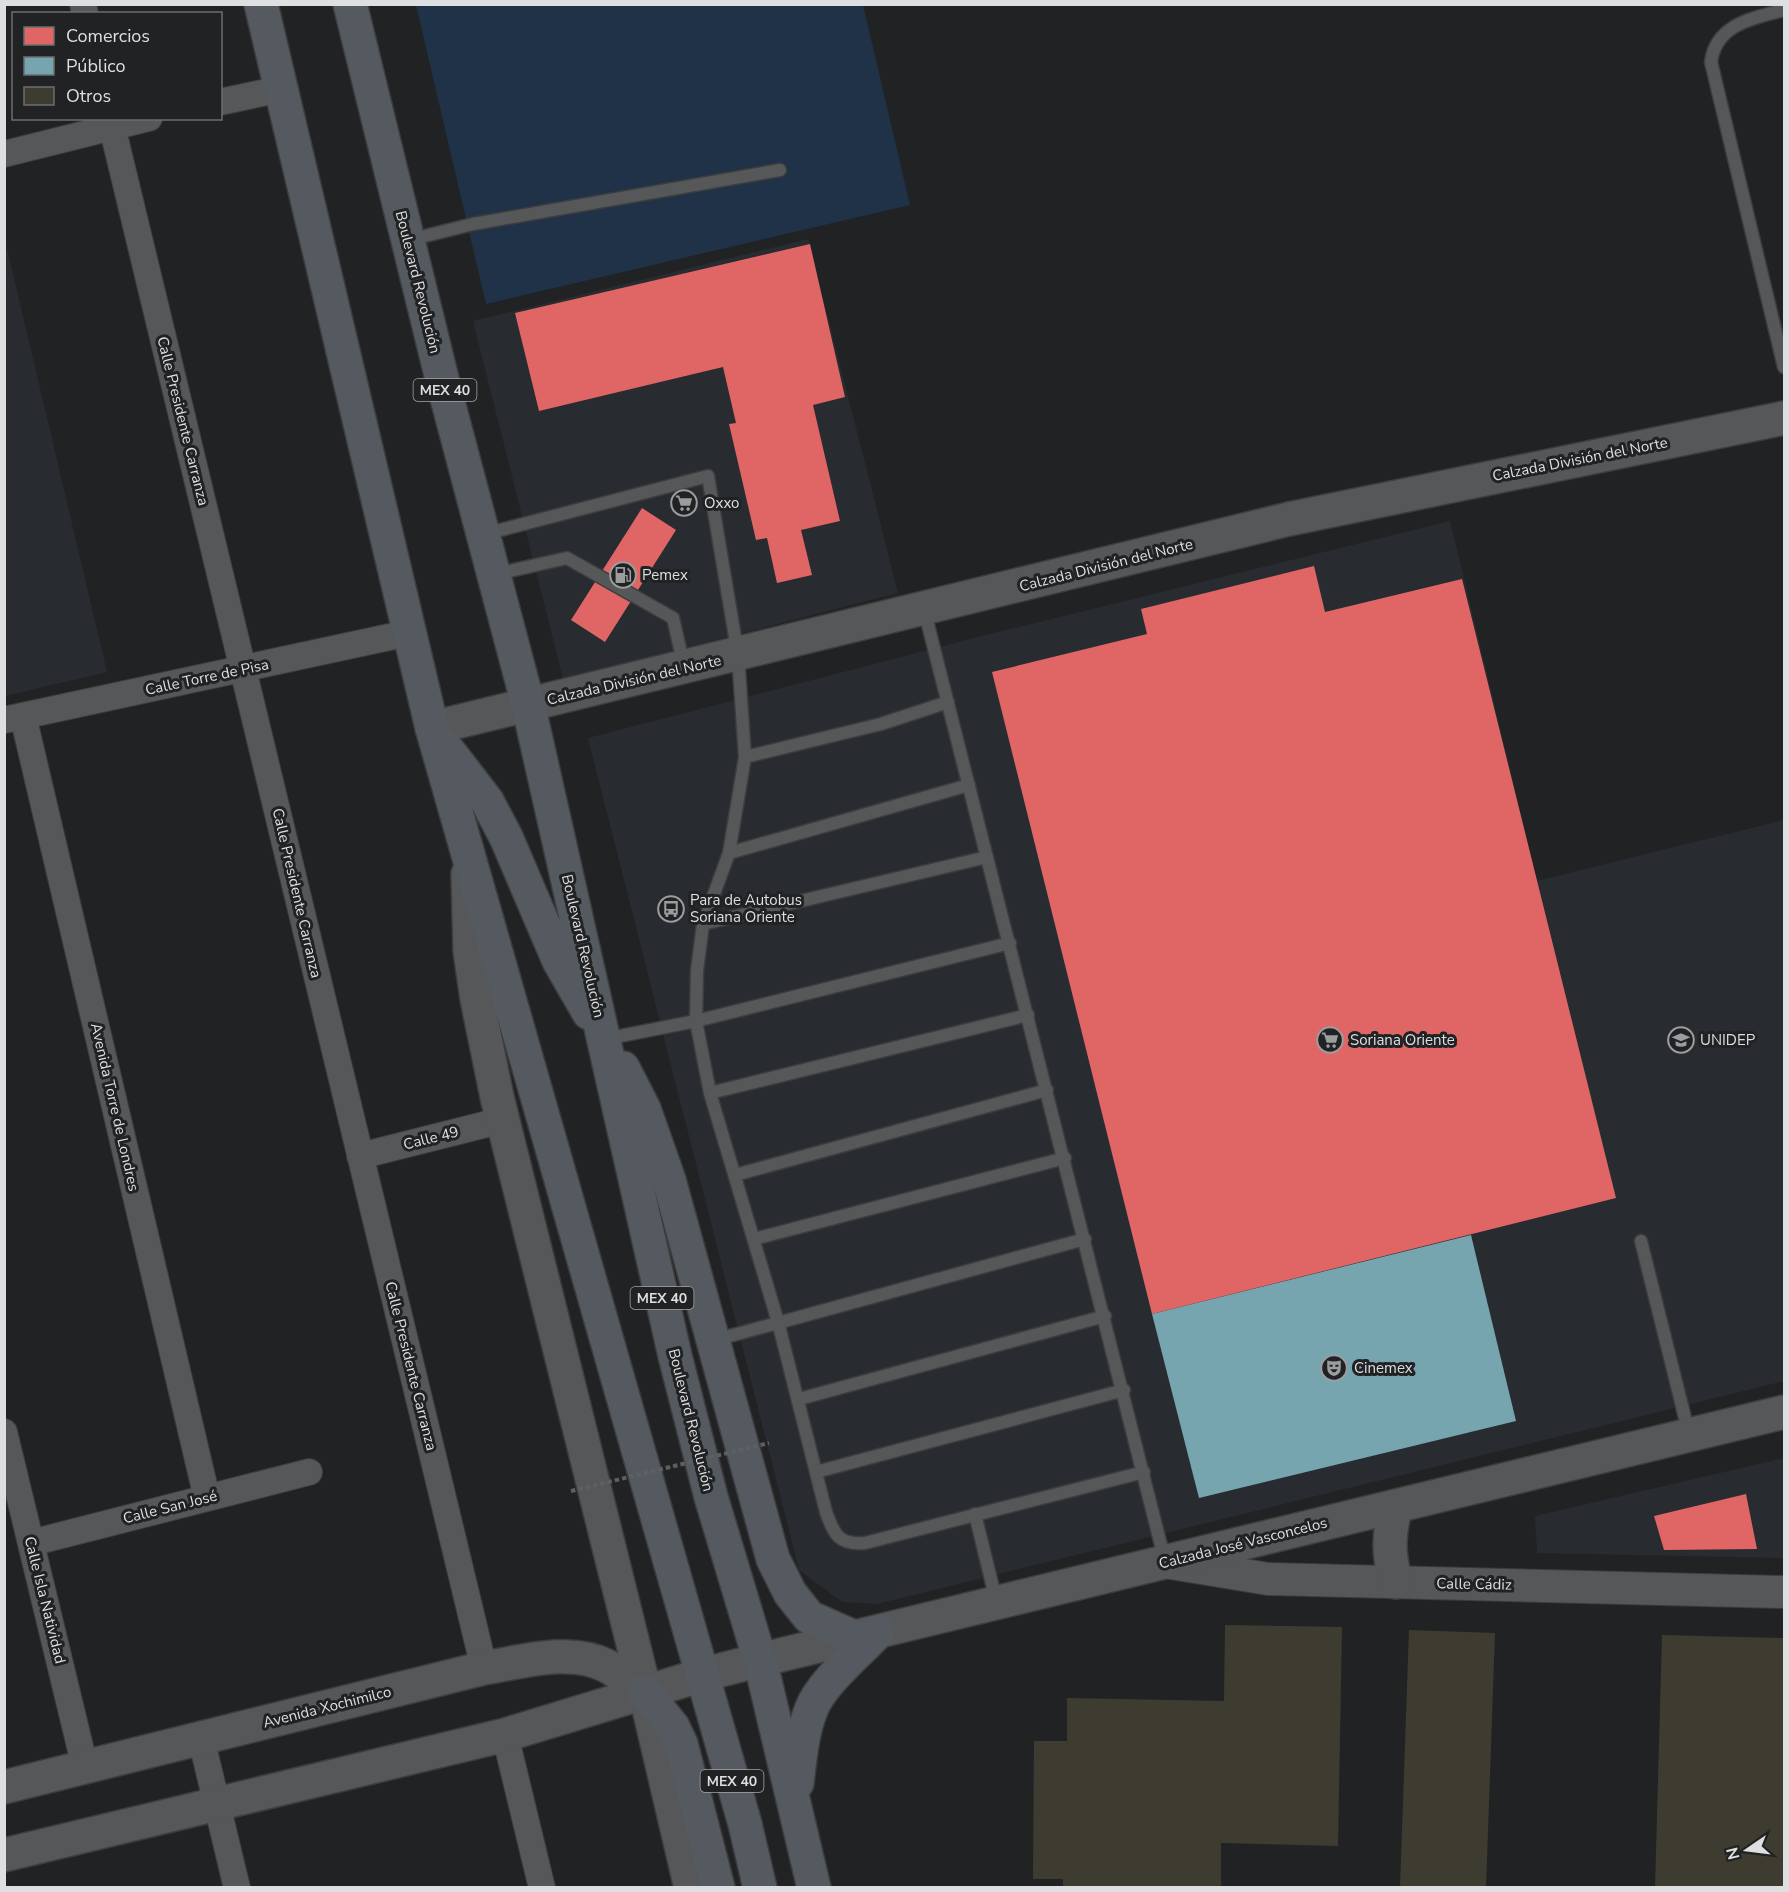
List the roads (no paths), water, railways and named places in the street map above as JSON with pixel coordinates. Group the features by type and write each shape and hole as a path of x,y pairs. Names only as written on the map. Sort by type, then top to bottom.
{"main road":[{"name":"MEX 40","path":"261,4 432,728 745,1824 760,1887"},
{"name":"Boulevard Revolución","path":"350,4 408,241 528,704 678,1367 711,1497 760,1660 814,1887"},
{"name":"Calzada División del Norte","path":"432,728 1289,519 1785,418"},
{"path":"432,728 487,801 506,837 559,962 644,1109 669,1180 773,1559 790,1593 809,1617 866,1635 811,1707 802,1744 795,1806"},
{"path":"467,850 470,951 477,999 503,1120 691,1887"},
{"name":"Calzada José Vasconcelos","path":"702,1675 1785,1412"},
{"path":"1396,1507 1389,1531 1389,1557 1396,1582"},
{"name":"Avenida Xochimilco","path":"4,1787 484,1668 541,1658 582,1657 606,1665 645,1692"},
{"path":"4,1855 505,1735 702,1675"},
{"path":"645,1692 673,1727 681,1744 718,1887"}],"street":[{"path":"222,102 281,88"},
{"path":"4,154 111,123 134,120"},
{"name":"Calle Presidente Carranza","path":"111,123 484,1668"},
{"name":"Calle Torre de Pisa","path":"14,718 408,633"},
{"name":"Avenida Torre de Londres","path":"14,718 207,1498"},
{"name":"Calle 49","path":"360,1156 503,1120"},
{"name":"Calle Isla Natividad","path":"4,1432 85,1767"},
{"name":"Calle San José","path":"31,1543 309,1472"},
{"name":"Calle Cádiz","path":"1165,1562 1268,1579 1785,1592"},
{"path":"505,1735 542,1887"},
{"path":"201,1738 237,1887"}],"lane":[{"path":"1785,10 1744,21 1723,33 1713,49 1711,62 1785,367"},
{"path":"408,241 473,224 780,170"},
{"path":"483,534 708,476 738,655 745,757 729,853 703,924 697,971 696,1021 710,1093 778,1322 831,1526 840,1539 851,1544 1144,1472"},
{"path":"494,574 567,558 673,618 684,667"},
{"path":"924,609 1124,1390 1165,1562"},
{"path":"745,757 881,724 948,702"},
{"path":"729,853 969,785"},
{"path":"703,924 987,856"},
{"path":"605,1039 696,1021 1010,943"},
{"path":"710,1093 1028,1015"},
{"path":"735,1175 1047,1090"},
{"path":"754,1239 1065,1158"},
{"path":"714,1340 1085,1239"},
{"path":"1641,1241 1689,1435"},
{"path":"799,1400 1105,1316"},
{"path":"816,1472 1124,1390"},
{"path":"975,1514 997,1603"}],"place":[{"name":"Oxxo","path":"684,503"},
{"name":"Pemex","path":"623,575"},
{"name":"Para de Autobus Soriana Oriente","path":"671,909"},
{"name":"Soriana Oriente","path":"1330,1040"},
{"name":"UNIDEP","path":"1681,1040"},
{"name":"Cinemex","path":"1334,1368"}]}
